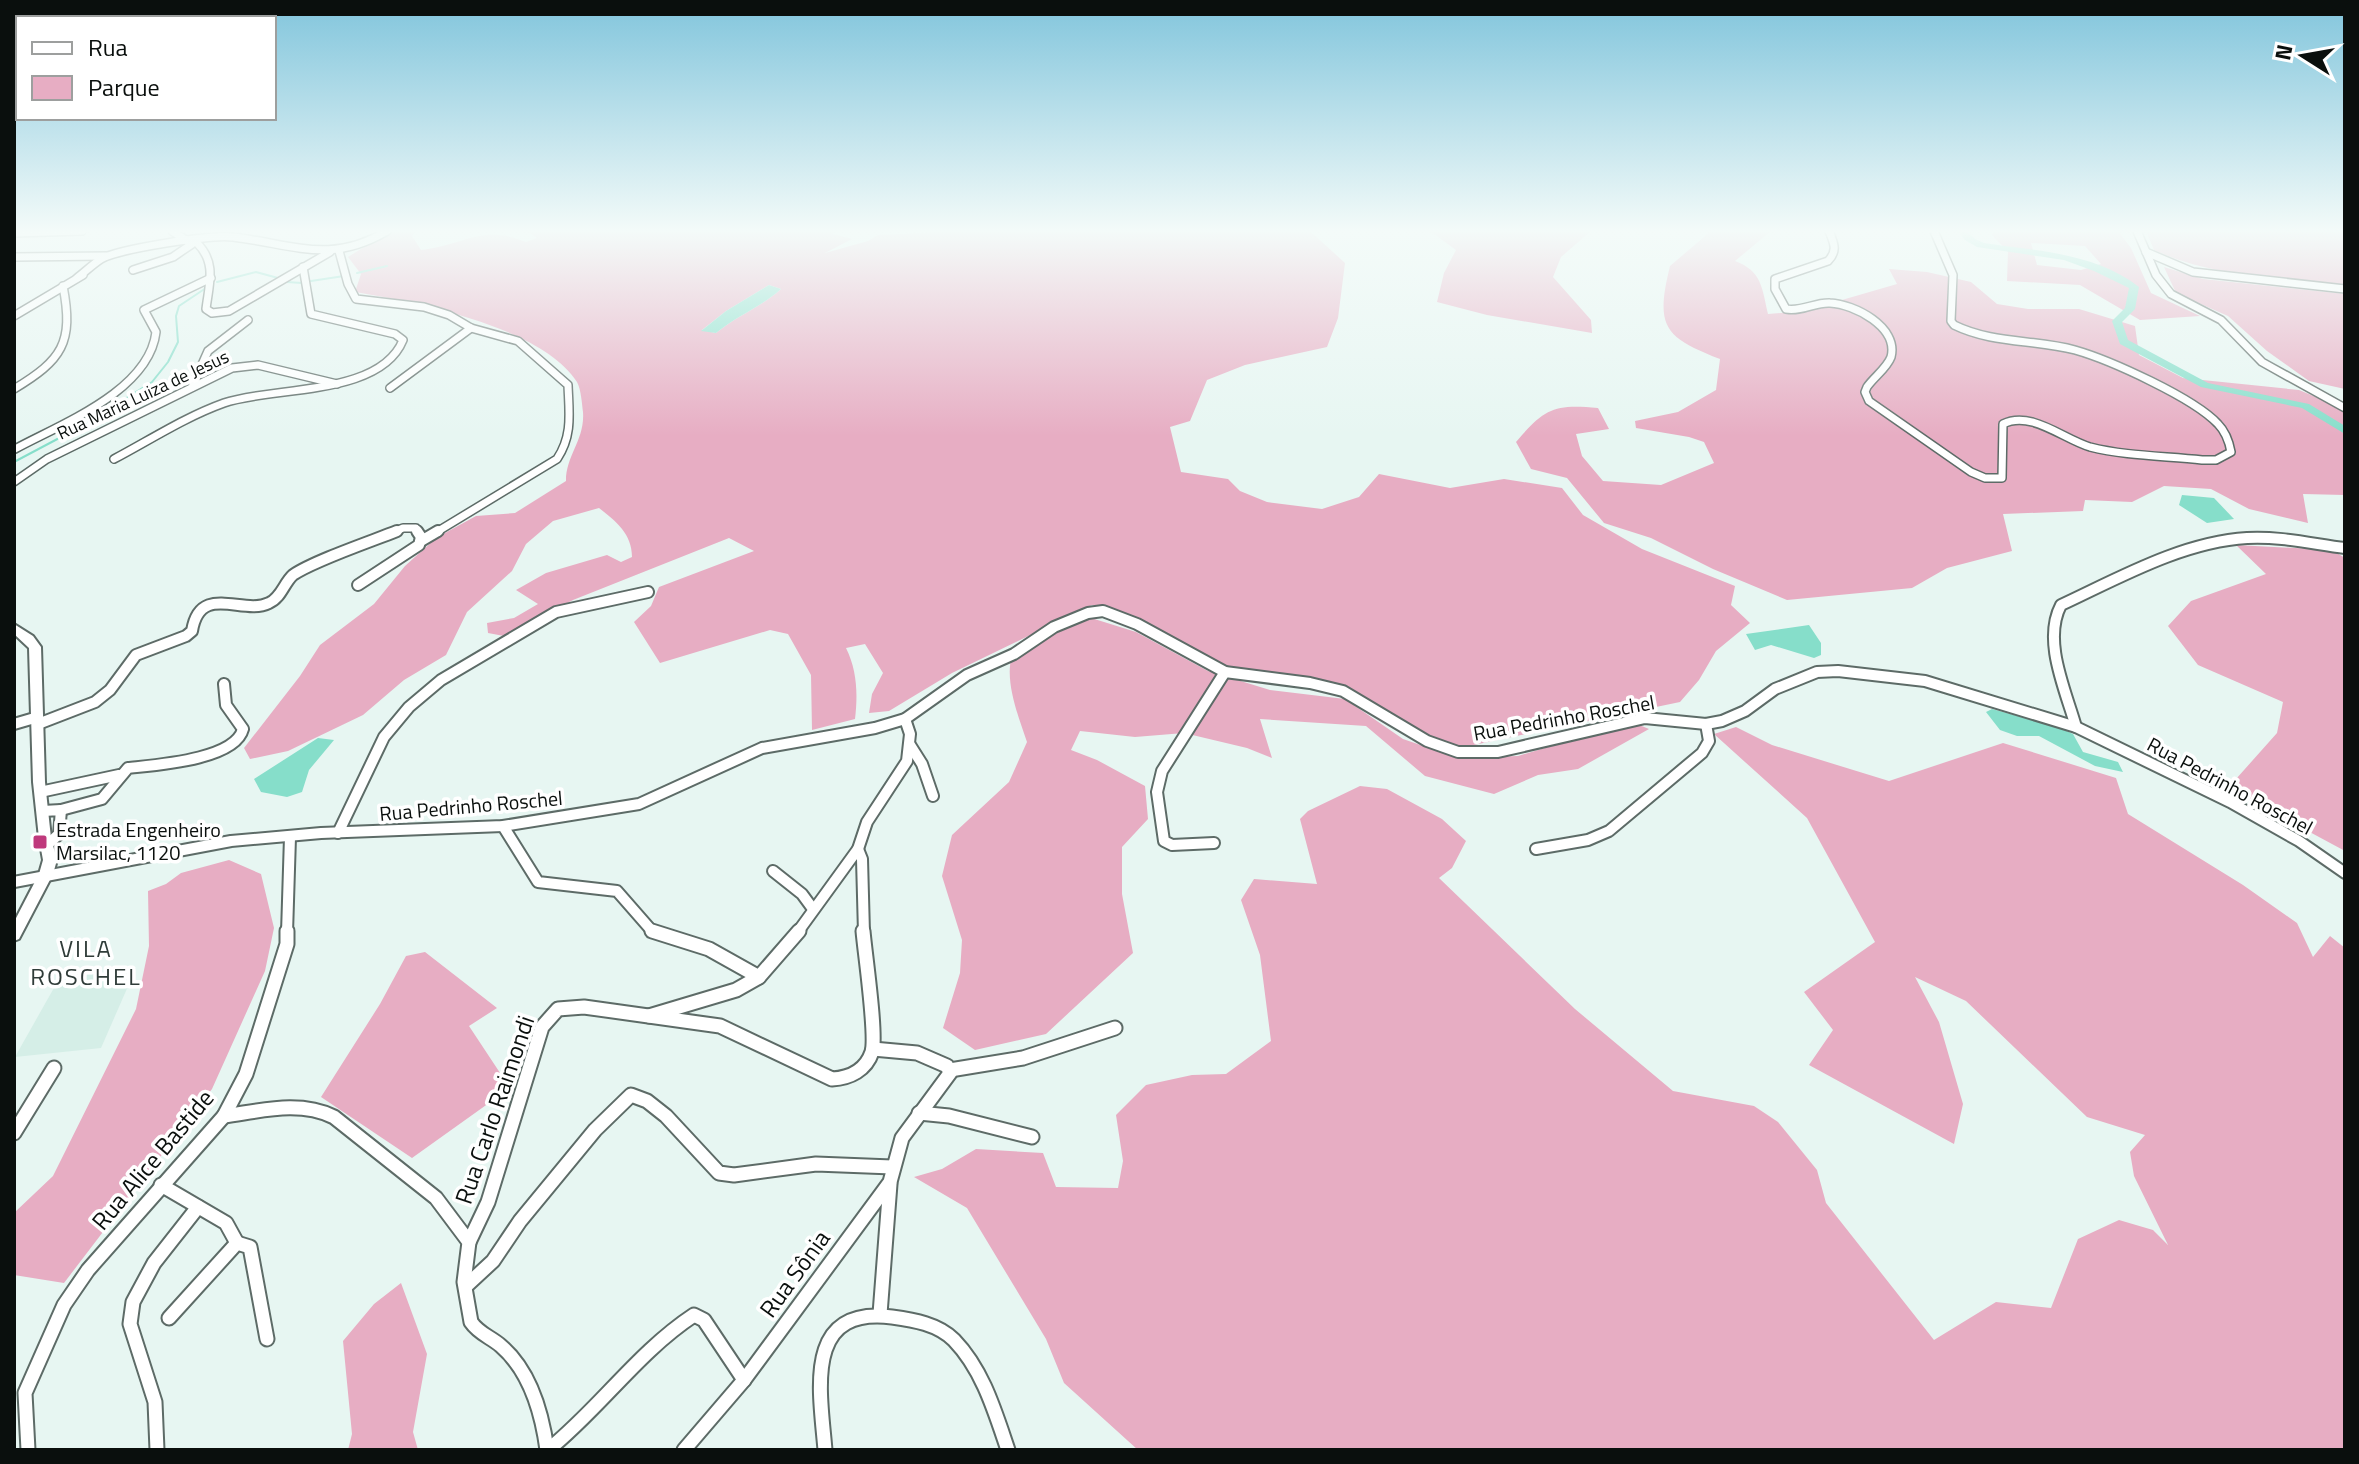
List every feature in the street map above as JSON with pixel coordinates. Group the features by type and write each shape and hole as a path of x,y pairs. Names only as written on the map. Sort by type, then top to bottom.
{"main road":[{"path":"14,628 35,647 40,792 50,860 46,874 14,935"}],"street":[{"path":"14,316 41,299"},
{"path":"15,388 42,372 66,341 69,320 65,299"},
{"path":"15,449 94,405 136,374 152,354 157,336 154,324 146,317 144,310 166,299"},
{"path":"208,299 206,309 217,313 248,299"},
{"path":"114,459 226,403 258,395 340,385 397,352 403,340 395,334 311,314 309,299"},
{"path":"358,585 398,562 421,541 550,465 562,453 570,430 570,391 563,377 518,341 471,328 449,315 424,307 359,299"},
{"path":"1781,299 1786,309 1793,311 1832,303 1859,312 1879,325 1890,341 1891,355 1887,365 1867,386 1865,392 1869,401 1971,472 1985,478 2002,478 2003,424 2013,419 2038,424 2091,447 2202,460 2216,460 2231,452 2226,433 2202,412 2089,355 2061,347 1992,339 1954,325 1951,321 1952,299"},
{"path":"2181,299 2221,320 2262,362 2345,408"},
{"path":"192,387 210,344 248,320"},
{"path":"390,388 471,328"},
{"name":"Rua Maria Luiza de Jesus","path":"14,482 47,459 232,368 258,365 340,385"},
{"path":"14,724 38,721 102,697 134,656 188,636 194,618 209,607 228,601 269,604 295,574 403,528 416,528 421,541"},
{"path":"2076,727 2052,621 2061,605 2178,555 2218,542 2266,539 2345,548"},
{"path":"338,833 384,737 409,707 441,680 556,612 648,592"},
{"name":"Rua Pedrinho Roschel","path":"14,882 201,845 338,833 503,826 639,804 762,748 875,728 905,719 976,670 1014,654 1054,627 1095,611 1110,612 1137,624 1225,672 1336,688 1385,713 1427,741 1458,752 1493,753 1645,718 1706,724 1734,717 1785,684 1827,671 1925,681 2076,727 2230,802 2299,841 2345,873"},
{"path":"1214,843 1172,845 1164,841 1157,792 1162,771 1225,672"},
{"path":"40,792 119,775 135,766 190,762 236,741 243,729 226,705 224,684"},
{"path":"644,1018 736,990 759,977 786,948 858,849 867,822 904,767 910,745 909,724 905,719"},
{"path":"1536,849 1592,839 1615,826 1702,753 1709,741 1706,724"},
{"path":"910,745 922,764 933,796"},
{"path":"43,811 61,810 102,799 119,775"},
{"path":"46,846 59,834 61,810"},
{"path":"503,826 538,882 617,891 652,931 709,949 759,977"},
{"name":"Rua Alice Bastide","path":"28,1450 25,1393 64,1305 88,1270 224,1116 256,1048 287,944 290,837"},
{"path":"858,849 862,859 862,914 873,1049 917,1053 939,1061 950,1070 1023,1058 1115,1028"},
{"path":"773,871 802,894 813,909"},
{"name":"Rua Carlo Raimondi","path":"469,1242 488,1202 547,1018 558,1009 570,1006 720,1026 832,1079 855,1075 869,1059 873,1049"},
{"path":"14,1133 54,1068"},
{"name":"Rua Sônia","path":"684,1450 744,1380 891,1174 902,1138 948,1077 950,1070"},
{"path":"466,1286 493,1261 520,1221 589,1137 615,1107 631,1095 644,1098 697,1147 719,1173 734,1175 816,1164 891,1174 880,1314"},
{"path":"224,1116 297,1107 315,1108 334,1117 436,1198 469,1242 465,1265 466,1286 468,1311 474,1327 504,1349 535,1398 544,1423 548,1450 576,1429 652,1348 694,1315 704,1320 744,1380"},
{"path":"919,1113 949,1116 1032,1137"},
{"path":"161,1185 226,1223 237,1243 250,1247 267,1339"},
{"path":"157,1450 155,1402 130,1324 133,1302 154,1263 198,1207"},
{"path":"169,1318 237,1243"},
{"path":"825,1450 820,1370 823,1348 833,1332 848,1320 880,1314 931,1325 952,1337 991,1402 1008,1450"}],"shaded area":[{"path":"745,299 767,299 716,333 701,331"},
{"path":"2182,495 2214,498 2234,519 2207,523 2179,505"},
{"path":"1809,625 1821,643 1821,655 1814,658 1771,645 1755,650 1746,634"},
{"path":"1992,709 2073,734 2083,752 2118,762 2123,772 2095,766 2039,736 2017,736 2000,730 1986,712"},
{"path":"318,738 334,740 309,770 302,792 287,797 261,792 254,779"},
{"path":"136,968 101,1048 15,1057 59,979"}],"green space":[{"path":"392,299 745,299 702,330 716,333 767,299 1340,299 1338,318 1327,347 1245,365 1207,380 1190,421 1170,427 1181,472 1228,479 1240,491 1267,502 1322,509 1359,497 1379,474 1450,488 1504,479 1562,488 1583,515 1642,549 1735,586 1731,605 1750,623 1716,651 1699,680 1680,702 1464,747 1438,741 1337,685 1247,674 1214,663 1109,608 1092,605 952,673 889,711 869,713 872,694 883,673 865,644 846,648 856,682 855,719 812,730 811,675 788,634 770,630 660,663 634,622 651,606 659,587 754,551 729,538 573,600 504,636 488,633 487,623 514,618 538,604 516,590 546,573 607,555 621,562 632,557 626,535 599,508 553,521 526,544 512,571 467,612 446,655 404,680 363,715 288,751 250,759 244,748 320,645 374,604 405,566 436,538 476,516 515,513 566,481 583,422 577,382 560,363 536,346 507,332 443,310"},
{"path":"1438,299 1573,299 1591,320 1592,333 1487,315 1437,302"},
{"path":"1664,299 1765,299 1768,314 1804,311 1844,299 1991,299 1997,304 2028,309 2079,309 2135,326 2139,355 2183,378 2299,390 2345,409 2345,495 2303,494 2308,523 2249,509 2211,489 2164,486 2132,502 2085,500 2083,511 2003,514 2012,551 1947,568 1912,588 1787,600 1713,569 1651,538 1604,523 1567,478 1531,469 1516,442 1551,411 1571,407 1598,408 1609,429 1576,434 1582,456 1603,481 1661,485 1714,463 1704,442 1636,428 1635,421 1678,412 1716,390 1720,359 1686,344 1676,336 1664,316"},
{"path":"2105,299 2164,299 2200,316 2140,320"},
{"path":"2190,299 2345,299 2345,389 2309,381 2267,351 2228,316"},
{"path":"2236,545 2332,550 2345,558 2345,851 2228,788 2277,733 2283,702 2198,665 2168,626 2191,601 2266,574"},
{"path":"1088,617 1136,632 1208,671 1270,690 1345,699 1403,739 1458,758 1518,756 1632,722 1649,729 1578,769 1538,775 1494,794 1425,776 1366,726 1260,719 1272,758 1247,748 1184,733 1135,737 1080,731 1071,750 1145,786 1148,819 1122,847 1122,894 1133,953 1046,1034 975,1050 943,1028 960,973 962,940 942,876 952,835 1009,782 1027,742 1011,688 1012,656"},
{"path":"1736,727 1772,745 1889,781 2003,743 2116,778 2128,814 2243,885 2297,923 2313,957 2330,936 2345,948 2345,1450 1138,1450 1064,1383 1046,1339 967,1208 914,1177 942,1169 976,1149 1043,1153 1056,1187 1118,1188 1123,1161 1116,1115 1146,1085 1192,1075 1226,1074 1271,1041 1260,955 1241,900 1254,879 1317,884 1300,819 1308,811 1360,786 1387,789 1442,819 1466,841 1452,868 1439,878 1575,1009 1673,1091 1754,1106 1778,1122 1817,1170 1826,1203 1934,1340 1996,1302 2051,1308 2078,1239 2119,1220 2153,1230 2168,1245 2134,1176 2130,1152 2145,1135 2087,1117 1966,1001 1915,977 1939,1022 1963,1104 1954,1144 1809,1065 1833,1030 1804,992 1875,942 1807,818 1714,734"},
{"path":"229,860 261,874 274,928 265,971 212,1089 64,1283 14,1275 14,1213 53,1176 136,1009 149,946 148,891 166,884 181,873"},
{"path":"425,952 497,1008 469,1026 510,1088 412,1158 321,1097 380,1004 406,956"},
{"path":"401,1283 427,1354 413,1432 418,1450 348,1450 352,1434 343,1341 374,1304"}],"waterway":[{"path":"14,462 80,427 152,382 168,362 178,342 176,316 179,306 189,299"},
{"path":"2132,299 2130,309 2117,321 2124,342 2205,385 2305,406 2345,431"}],"place":[{"name":"Estrada Engenheiro Marsilac, 1120","path":"40,842"}],"district":[{"name":"VILA ROSCHEL","path":"86,963"}]}
